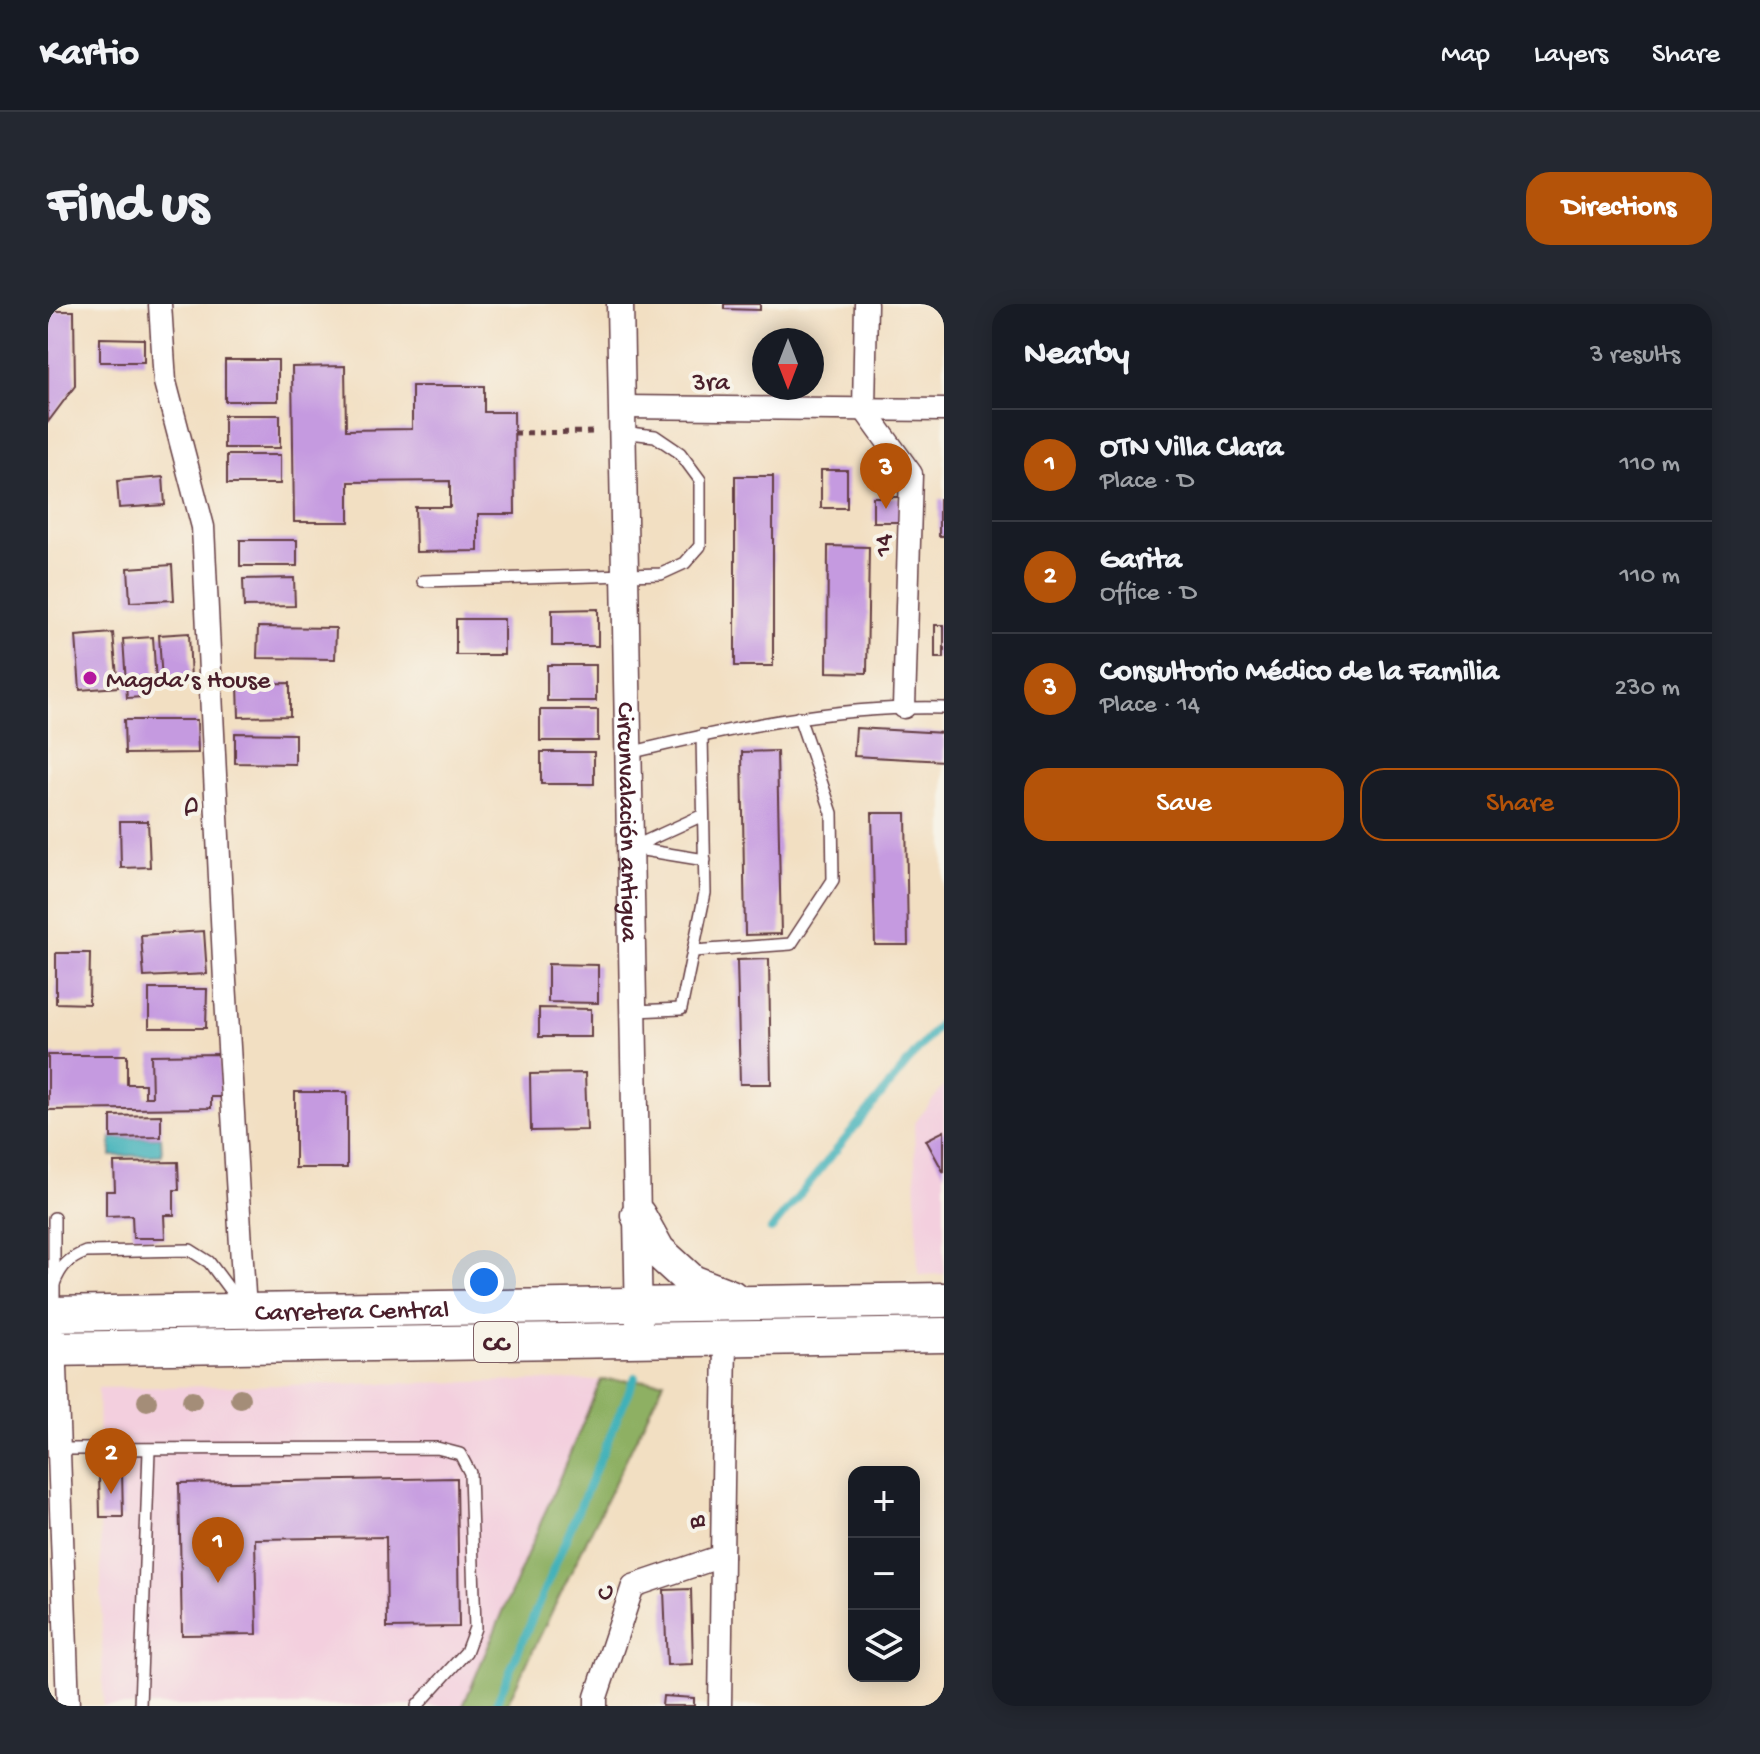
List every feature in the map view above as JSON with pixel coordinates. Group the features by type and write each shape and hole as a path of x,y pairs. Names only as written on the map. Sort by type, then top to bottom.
{"main road":[{"path":"638,1215 658,1251 692,1282 747,1303"},
{"name":"Carretera Central","path":"52,1304 245,1311 944,1300"},
{"name":"Carretera Central","path":"52,1349 944,1335"}],"street":[{"name":"D","path":"160,304 165,382 203,527 245,1311"},
{"name":"Circunvalación antigua","path":"620,304 639,1340"},
{"path":"864,409 866,304"},
{"name":"3ra","path":"622,420 864,409 944,410"},
{"name":"14","path":"864,409 911,474 904,707"},
{"path":"52,1304 68,1706"},
{"name":"B","path":"720,1706 725,1338"},
{"name":"C","path":"596,1706 596,1697 633,1586 722,1556"}],"lane":[{"path":"423,581 661,574 685,563 700,546 700,480 680,453 655,436 622,420"},
{"path":"629,753 702,735 799,717 904,707 944,708"},
{"path":"694,951 791,944 833,880 832,813 799,717"},
{"path":"635,1011 681,1009 705,893 702,735"},
{"path":"631,848 703,815"},
{"path":"631,848 705,860"},
{"path":"52,1304 54,1218"},
{"path":"52,1304 60,1269 71,1258 86,1252 190,1250 209,1262 245,1311"},
{"path":"59,1449 437,1448 460,1454 470,1473 475,1628 466,1652 417,1706"},
{"path":"140,1706 149,1450"}],"path":[{"path":"514,433 622,420"}],"shaded area":[{"path":"944,1085 944,1274 918,1275 914,1124"},
{"path":"601,1380 463,1706 103,1706 98,1388"}],"green space":[{"path":"601,1380 664,1381 506,1706 463,1706"}],"water":[{"path":"161,1137 162,1155 111,1156 111,1138"}],"building":[{"path":"724,304 760,304 760,310 724,309"},
{"path":"48,311 74,311 75,386 48,422"},
{"path":"100,338 144,339 144,362 100,362"},
{"path":"225,360 278,360 278,401 225,401"},
{"path":"345,366 346,430 412,429 412,386 484,386 484,412 514,412 515,514 478,514 478,551 416,552 415,507 450,507 450,481 349,482 349,522 294,522 292,367"},
{"path":"224,415 280,415 280,448 224,448"},
{"path":"227,455 280,455 280,484 227,484"},
{"path":"821,470 847,470 847,508 821,508"},
{"path":"735,476 773,476 773,666 735,666"},
{"path":"163,477 165,505 119,508 117,481"},
{"path":"873,497 900,497 900,522 873,522"},
{"path":"939,499 944,499 944,536 939,536"},
{"path":"240,540 297,540 297,566 240,566"},
{"path":"828,546 869,547 867,673 827,672"},
{"path":"172,565 174,600 130,602 128,568"},
{"path":"294,578 295,606 244,607 243,579"},
{"path":"598,609 598,646 552,646 552,610"},
{"path":"456,619 504,619 504,655 456,655"},
{"path":"935,625 944,625 944,658 935,658"},
{"path":"258,627 336,628 335,659 257,658"},
{"path":"113,633 118,687 80,690 76,636"},
{"path":"189,633 191,681 162,682 159,635"},
{"path":"153,637 156,683 142,684 143,697 127,698 123,639"},
{"path":"547,665 596,665 596,701 547,701"},
{"path":"290,683 290,716 239,717 238,684"},
{"path":"540,710 598,710 598,741 540,741"},
{"path":"124,720 197,720 198,753 125,754"},
{"path":"856,728 944,733 944,761 854,756"},
{"path":"235,733 295,734 295,764 235,763"},
{"path":"777,751 781,934 745,935 742,752"},
{"path":"541,752 594,752 594,784 541,784"},
{"path":"872,813 906,813 908,945 875,945"},
{"path":"120,821 148,821 150,867 121,868"},
{"path":"204,931 207,974 144,977 141,935"},
{"path":"56,953 90,953 89,1004 56,1003"},
{"path":"769,959 771,1084 740,1084 737,960"},
{"path":"548,964 598,965 598,1003 548,1002"},
{"path":"149,989 207,989 206,1028 149,1028"},
{"path":"539,1008 591,1009 591,1037 539,1037"},
{"path":"220,1054 221,1097 211,1097 211,1108 48,1110 48,1055 127,1055 127,1084 145,1084 145,1097 152,1097 151,1055"},
{"path":"585,1073 587,1130 531,1131 530,1074"},
{"path":"295,1092 347,1092 347,1168 295,1168"},
{"path":"161,1115 161,1137 111,1138 111,1116"},
{"path":"944,1131 944,1173 926,1140"},
{"path":"178,1162 179,1190 174,1190 174,1215 164,1215 165,1238 133,1238 132,1215 106,1216 106,1191 115,1191 114,1163"},
{"path":"99,1470 122,1470 123,1517 100,1517"},
{"path":"457,1478 459,1627 387,1628 386,1537 255,1539 257,1634 182,1635 179,1483"},
{"path":"691,1589 693,1664 667,1665 664,1590"},
{"path":"663,1696 694,1698 694,1706 662,1706"}],"waterway":[{"path":"771,1230 944,1018"},
{"path":"495,1706 635,1377"}],"place":[{"name":"Consultorio Médico de la Familia","path":"886,509"},
{"name":"Magda’s House","path":"90,678"},
{"name":"Garita","path":"111,1494"},
{"name":"OTN Villa Clara","path":"218,1583"}]}
